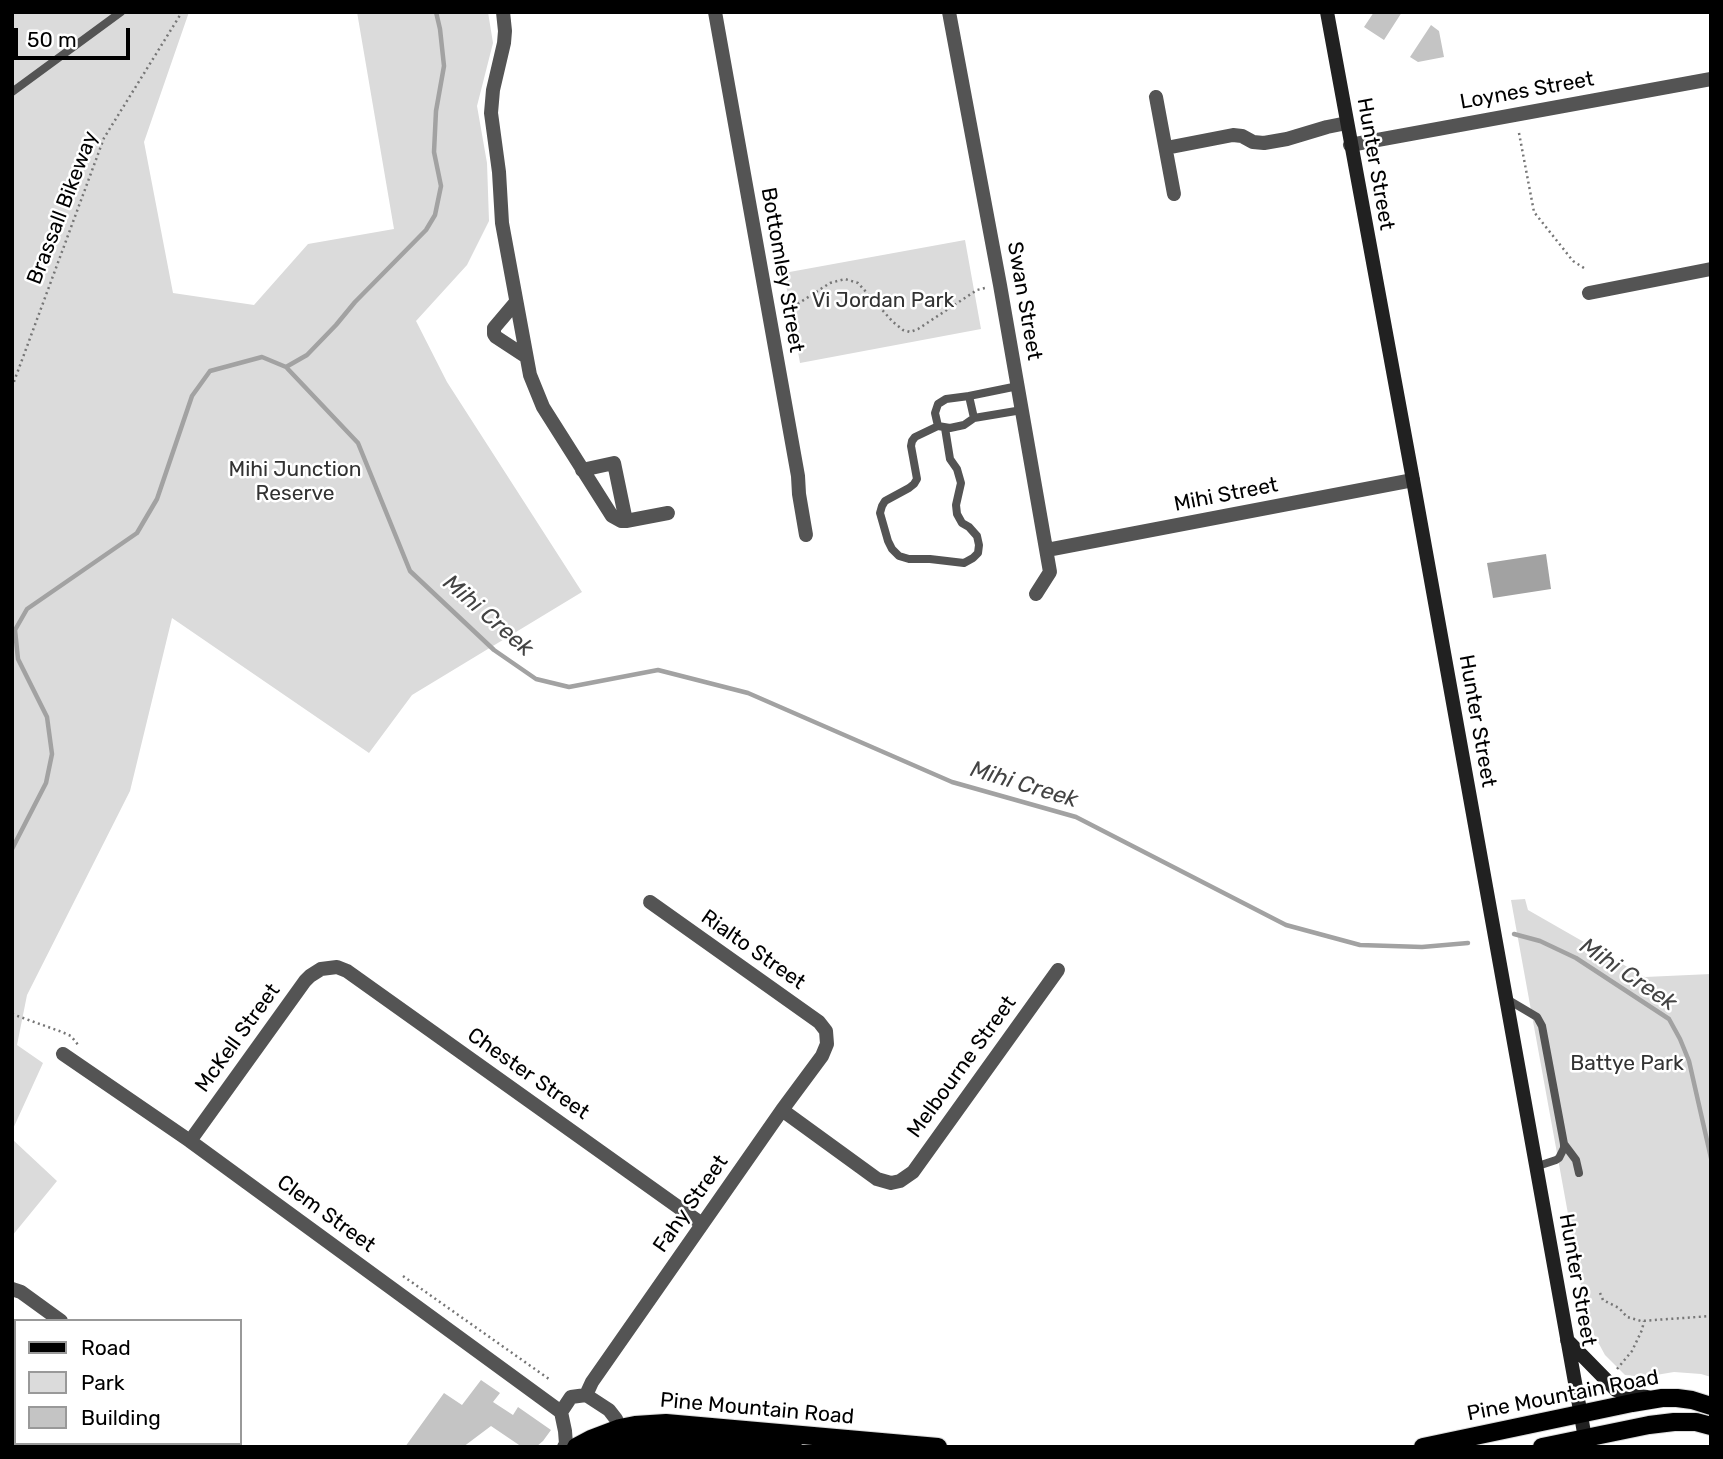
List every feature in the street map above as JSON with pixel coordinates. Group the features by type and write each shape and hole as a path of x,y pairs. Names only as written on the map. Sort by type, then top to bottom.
{"main road":[{"name":"Hunter Street","path":"1326,12 1586,1443"},
{"path":"1566,1339 1616,1390 1628,1395 1662,1398"},
{"name":"Pine Mountain Road","path":"1423,1447 1662,1398 1692,1400 1711,1406"},
{"path":"1542,1447 1586,1443 1649,1425 1696,1422 1711,1426"},
{"name":"Pine Mountain Road","path":"618,1439 649,1423 688,1424 938,1447"},
{"name":"Pine Mountain Road","path":"575,1447 591,1439 653,1437 688,1437 793,1447"}],"street":[{"path":"503,12 504,43 493,90 491,113 502,223 530,375 542,407 609,512 617,519 626,521 668,513"},
{"name":"Bottomley Street","path":"715,12 798,477 806,536"},
{"name":"Swan Street","path":"949,12 1047,550 1050,572 1036,593"},
{"name":"Loynes Street","path":"1350,145 1711,79"},
{"path":"1156,97 1174,194"},
{"path":"1166,148 1233,135 1264,143 1347,123"},
{"path":"1589,293 1711,269"},
{"path":"516,302 494,328 494,334 526,356"},
{"path":"582,470 614,463 626,521"},
{"name":"Mihi Street","path":"1047,550 1413,480"},
{"name":"Rialto Street","path":"650,902 819,1022 827,1036"},
{"name":"McKell Street","path":"190,1141 305,981 315,972 327,967"},
{"name":"Chester Street","path":"327,967 347,971 702,1224"},
{"name":"Melbourne Street","path":"782,1110 877,1179 887,1183 905,1178 913,1172 1058,970"},
{"name":"Fahy Street","path":"586,1395 592,1382 822,1056 826,1050 827,1036"},
{"name":"Clem Street","path":"63,1054 190,1141 561,1412"},
{"path":"12,1289 21,1292 58,1319"},
{"path":"564,1447 565,1431 561,1412 570,1397 586,1395 609,1410 614,1416 618,1439"},
{"path":"565,1431 575,1447"}],"lane":[{"path":"12,92 121,12"},
{"path":"1018,386 946,399 938,404 935,413 941,427 950,459 960,477 957,514 962,523 977,536 978,553 964,563 909,559 892,550 880,513 885,501 909,488 917,479 911,446 915,437 941,427 964,425 974,418 1022,410"},
{"path":"970,396 974,418"},
{"path":"1505,998 1537,1017 1542,1026 1564,1144 1559,1158 1535,1167"},
{"path":"1559,1158 1572,1164 1579,1172 1576,1160 1564,1144"}],"path":[{"name":"Brassall Bikeway","path":"12,387 104,138 182,12"},
{"path":"1519,133 1534,212 1573,261 1584,268"},
{"path":"768,311 788,308 830,283 845,279 858,283 893,322 910,332 977,290 1000,285"},
{"path":"1600,1293 1603,1300 1619,1308 1628,1317 1644,1321 1711,1316"},
{"path":"1618,1369 1632,1351 1644,1321"}],"green space":[{"name":"Mihi Junction Reserve","path":"12,12 189,12 144,142 173,293 254,305 308,244 394,229 357,12 488,12 493,43 477,106 487,163 489,221 467,265 416,321 447,382 582,592 412,695 369,753 172,618 130,791 27,995 17,1045 43,1063 12,1131"},
{"name":"Vi Jordan Park","path":"965,240 981,329 800,363 784,273"},
{"name":"Battye Park","path":"1525,899 1528,910 1645,977 1711,974 1711,1377 1674,1372 1644,1377 1625,1375 1605,1355 1592,1331 1582,1291 1511,900"},
{"path":"12,1139 57,1181 12,1236"}],"shaded area":[{"path":"1546,554 1551,589 1493,598 1487,563"}],"building":[{"path":"1374,12 1402,12 1384,40 1364,27"},
{"path":"1431,25 1439,31 1444,57 1418,62 1410,57"},
{"path":"481,1380 500,1393 493,1402 513,1415 518,1407 551,1430 543,1441 536,1447 522,1447 491,1426 463,1447 405,1447 444,1393 462,1405"}],"waterway":[{"path":"286,367 307,355 426,230 435,215 441,186 434,152 436,111 444,66 436,12"},
{"name":"Mihi Creek","path":"12,849 46,783 52,754 47,717 18,659 15,630 27,609 137,533 157,499 192,396 210,371 262,357 286,367 358,443 410,571 494,650 536,679 569,687 658,670 748,693 952,782 1076,817 1286,925 1360,945 1422,947 1468,943"},
{"name":"Mihi Creek","path":"1514,934 1540,941 1576,958 1669,1019 1689,1061 1711,1158"}]}
